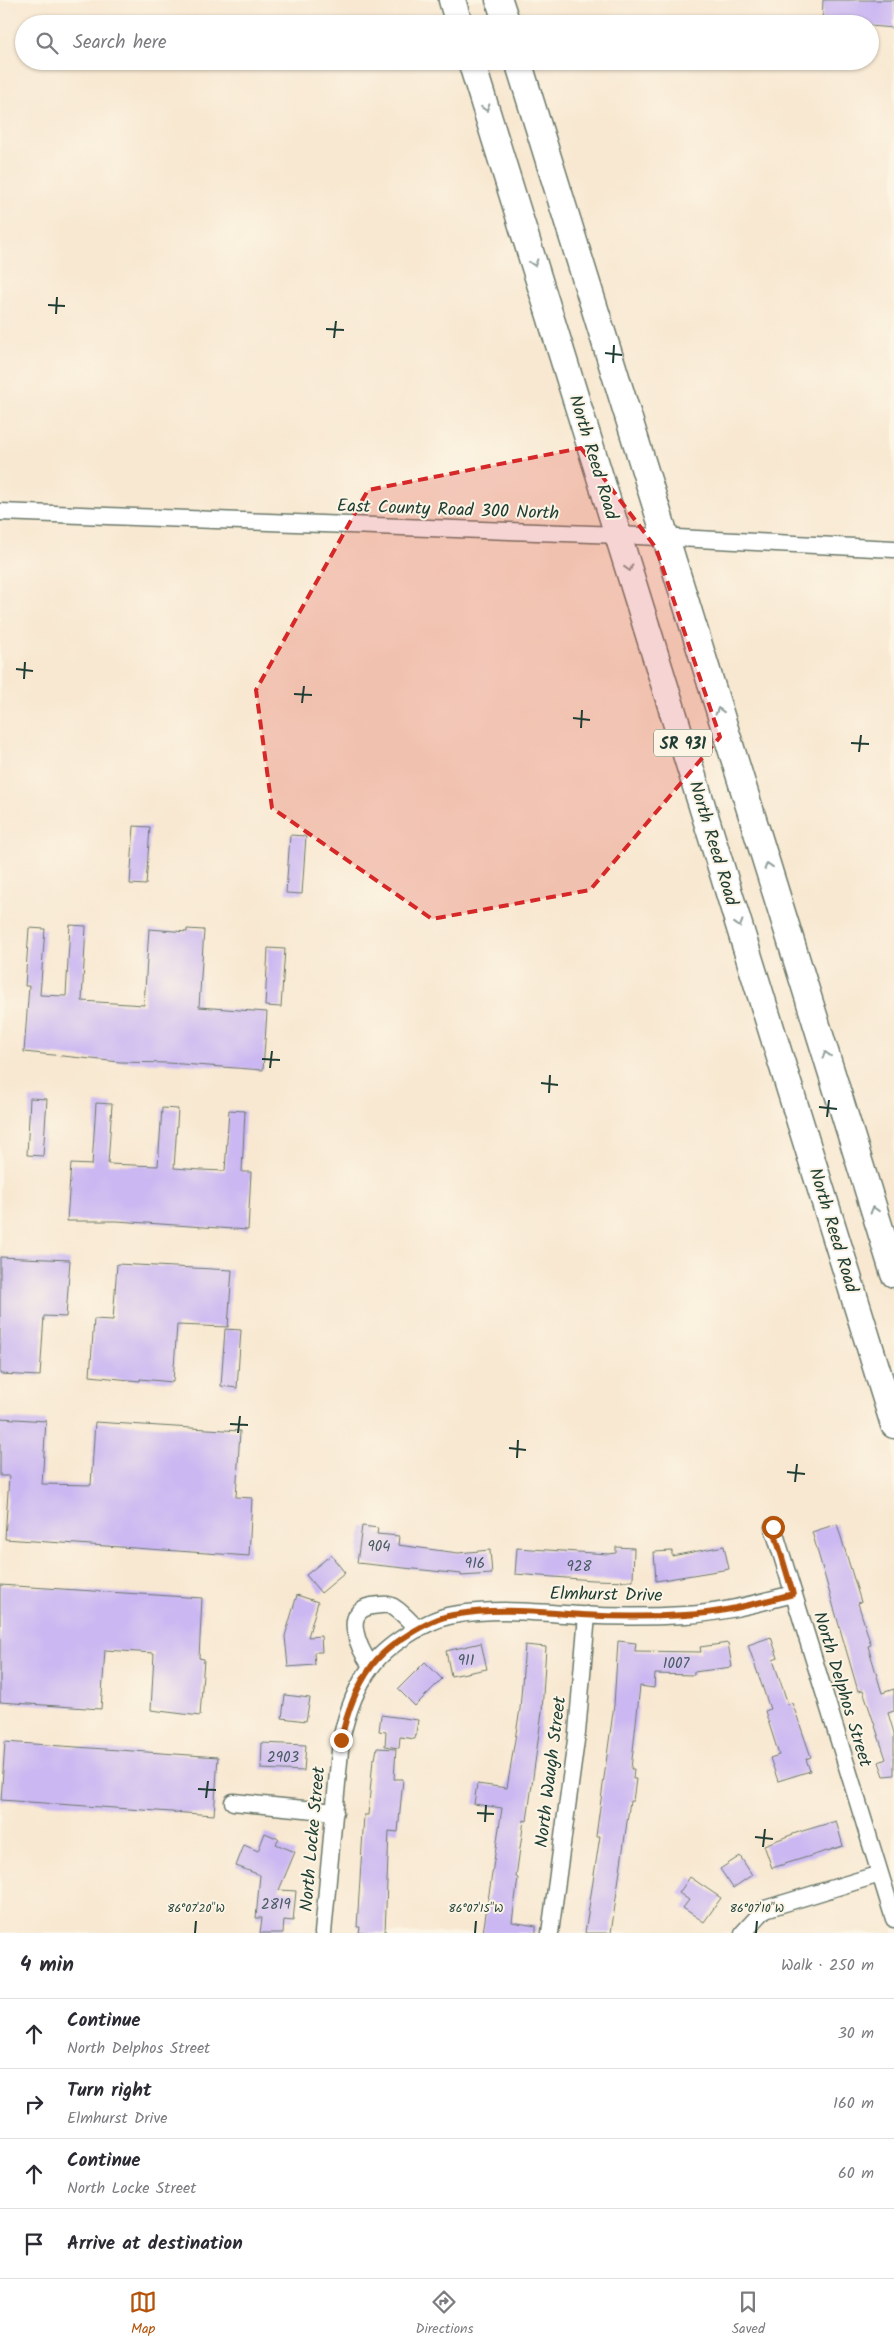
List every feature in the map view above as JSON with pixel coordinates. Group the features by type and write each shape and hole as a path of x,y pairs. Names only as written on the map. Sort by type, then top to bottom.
{"main road":[{"path":"452,0 456,15"},
{"path":"499,0 504,15"},
{"name":"North Reed Road","path":"474,70 894,1425"},
{"name":"SR 931","path":"521,70 894,1274"}],"street":[{"name":"East County Road 300 North","path":"0,512 619,536 894,549"},
{"name":"North Delphos Street","path":"773,1527 894,1919"},
{"name":"Elmhurst Drive","path":"418,1629 452,1615 497,1610 587,1615 686,1615 737,1608 793,1594"},
{"path":"371,1666 359,1649 354,1625 358,1614 366,1607 385,1604 395,1607 418,1629"},
{"name":"North Waugh Street","path":"550,1933 577,1733 587,1615"},
{"name":"North Locke Street","path":"323,1933 341,1740 346,1717 371,1666 388,1649 418,1629"},
{"path":"232,1802 335,1812"},
{"path":"743,1933 765,1909 880,1874"}],"highlighted area":[{"path":"581,448 656,548 720,737 590,890 432,919 272,808 256,690 368,490"}],"building":[{"path":"823,0 894,0 894,28 879,27 879,15 822,15"},
{"path":"134,826 150,827 146,885 130,884"},
{"path":"290,835 306,836 302,894 286,893"},
{"path":"70,925 86,926 82,1001 144,1005 149,929 187,932 187,929 204,930 199,1007 267,1012 263,1070 168,1063 120,1062 24,1052 29,986 25,986 29,928 45,929 40,995 66,996"},
{"path":"268,948 285,949 281,1007 265,1006"},
{"path":"30,1098 47,1099 43,1156 27,1155"},
{"path":"96,1103 112,1104 108,1164 158,1166 162,1108 178,1109 174,1168 201,1170 225,1171 229,1110 245,1111 242,1172 251,1172 248,1230 117,1221 67,1221 71,1164 92,1165"},
{"path":"0,1257 70,1260 66,1317 44,1316 40,1376 0,1374"},
{"path":"117,1264 232,1270 228,1327 177,1325 173,1382 90,1376 94,1319 113,1320"},
{"path":"225,1329 241,1330 237,1388 221,1386"},
{"path":"0,1418 46,1421 42,1484 91,1485 95,1422 240,1431 236,1497 252,1498 249,1556 5,1539 9,1476 0,1476"},
{"path":"837,1524 861,1602 858,1603 871,1645 868,1646 882,1693 894,1689 894,1711 888,1713 894,1733 894,1775 884,1776 879,1762 886,1759 863,1690 858,1691 812,1532"},
{"path":"362,1526 378,1528 377,1534 399,1536 398,1545 458,1553 490,1550 492,1574 461,1576 461,1574 357,1563"},
{"path":"724,1546 729,1569 656,1581 654,1552 672,1551 672,1556"},
{"path":"616,1547 634,1548 633,1581 515,1574 517,1548 608,1554 616,1553"},
{"path":"331,1555 345,1573 321,1593 306,1575"},
{"path":"0,1585 202,1598 199,1658 204,1659 200,1716 151,1710 154,1653 105,1650 101,1709 0,1702"},
{"path":"297,1595 318,1602 308,1637 321,1636 322,1652 314,1652 315,1665 288,1667 285,1636"},
{"path":"771,1637 778,1658 773,1660 788,1704 792,1703 811,1757 806,1759 810,1771 778,1781 770,1758 779,1755 765,1711 770,1709 748,1645"},
{"path":"618,1641 636,1643 635,1651 701,1652 700,1647 728,1643 732,1667 694,1672 694,1675 655,1674 654,1688 640,1686 631,1769 634,1769 633,1779 636,1779 633,1801 630,1801 611,1933 585,1933 600,1836 596,1836 614,1705"},
{"path":"481,1643 487,1669 451,1676 446,1651"},
{"path":"525,1645 546,1647 542,1712 527,1821 524,1820 512,1922 536,1926 536,1933 483,1933 502,1808 474,1804 477,1784 507,1788 520,1709"},
{"path":"425,1662 442,1679 415,1706 398,1689"},
{"path":"285,1695 310,1698 306,1721 282,1718"},
{"path":"381,1715 418,1720 415,1739 400,1737 399,1748 385,1746 386,1732 379,1731"},
{"path":"5,1742 218,1757 214,1815 1,1800"},
{"path":"262,1743 306,1745 304,1771 261,1769"},
{"path":"377,1748 396,1749 394,1779 403,1779 398,1832 389,1831 385,1933 359,1933 360,1927 357,1927 364,1815 368,1815 373,1759 375,1759"},
{"path":"836,1821 843,1846 772,1868 764,1845"},
{"path":"265,1833 279,1839 276,1844 295,1852 279,1890 296,1891 293,1921 284,1920 283,1933 260,1933 262,1918 256,1918 260,1875 236,1866 244,1845 258,1851"},
{"path":"740,1856 752,1875 733,1888 720,1869"},
{"path":"690,1877 721,1898 704,1922 683,1908 689,1900 679,1893"}],"route":[{"path":"341,1740 346,1717 371,1666 388,1649 418,1629 452,1615 497,1610 587,1615 686,1615 737,1608 793,1594 773,1527"}]}
